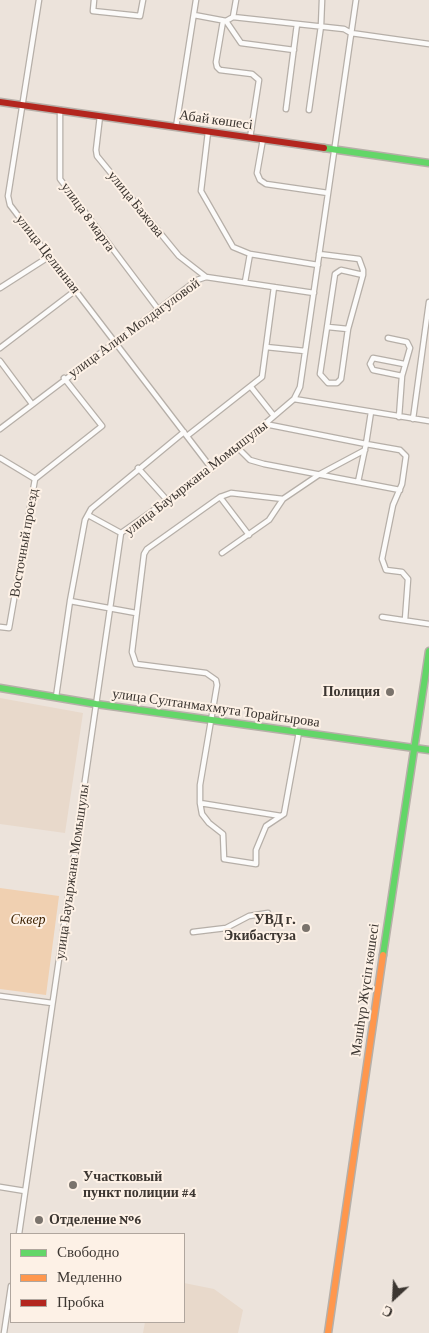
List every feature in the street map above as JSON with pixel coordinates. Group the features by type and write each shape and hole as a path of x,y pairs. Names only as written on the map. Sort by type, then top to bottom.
{"street":[{"name":"улица Целинная","path":"39,0 8,196 10,205 212,468"},
{"path":"94,0 93,11 140,16 143,0"},
{"path":"176,127 196,0"},
{"path":"234,17 236,0"},
{"path":"309,110 321,26 322,0"},
{"path":"356,0 300,387 294,399 429,421"},
{"path":"194,15 224,21 234,17 321,26 344,29 351,33 429,44"},
{"path":"224,21 241,43 294,50"},
{"path":"224,21 217,67 220,70 252,74 259,80 250,138"},
{"path":"286,109 297,24"},
{"name":"Абай көшесі","path":"0,102 429,163"},
{"name":"улица 8 марта","path":"60,110 60,179 158,309"},
{"name":"улица Бажова","path":"100,116 97,156 179,256 206,277"},
{"path":"208,132 201,191 233,247 250,254 318,265"},
{"path":"263,139 257,173 260,180 266,184 328,193"},
{"path":"245,282 250,254"},
{"path":"319,254 359,259 363,275 348,329 341,379 337,383 328,382 320,374 335,274 341,270 363,275"},
{"path":"0,288 50,256"},
{"name":"улица Алии Молдагуловой","path":"0,429 64,378 197,280 206,277 314,293"},
{"path":"56,697 70,601 90,508 138,468 251,387 262,376 274,287"},
{"path":"0,348 76,290"},
{"path":"413,419 429,302"},
{"path":"328,327 348,329"},
{"path":"388,338 409,344 402,376 399,417"},
{"path":"266,346 305,351"},
{"path":"402,376 373,370 370,364 373,358 404,364"},
{"path":"0,361 32,404"},
{"name":"Восточный проезд","path":"0,627 9,628 35,479 102,426 64,378"},
{"path":"251,387 274,416"},
{"name":"улица Бауыржана Момышулы","path":"19,1233 121,533 212,468 294,399"},
{"path":"358,482 371,412"},
{"path":"265,424 365,447 404,452 406,456 400,490 393,504 382,560 386,570 402,572 408,579 404,620"},
{"path":"237,447 250,460 264,464 400,490"},
{"path":"222,553 269,520 283,499 365,447"},
{"name":"Восточный проезд","path":"0,458 35,479"},
{"path":"138,468 167,500"},
{"path":"283,499 231,493 220,497 147,549 136,613 132,652 136,664 212,676 217,685 200,785 200,804 202,814 209,823 223,834 224,859 256,864 256,850 265,828 283,816 299,732"},
{"path":"220,497 249,535"},
{"path":"88,515 121,533"},
{"path":"70,601 136,613"},
{"path":"382,617 429,624"},
{"name":"Мәшһүр Жүсіп көшесі","path":"328,1333 402,823 429,651"},
{"name":"улица Султанмахмута Торайгырова","path":"0,688 96,704 429,750"},
{"path":"200,804 283,816"},
{"path":"193,932 226,928 242,919 268,913"},
{"path":"0,996 52,1003"},
{"path":"0,1187 25,1191"},
{"path":"4,1333 10,1293"}],"shaded area":[{"path":"0,698 83,713 65,833 0,824"},
{"path":"185,1283 214,1289 243,1310 238,1333 143,1333 145,1323 185,1323"}],"green space":[{"name":"Сквер","path":"0,888 59,896 46,995 0,989"}],"traffic: fast":[{"path":"324,148 429,163"},
{"path":"383,955 429,651"},
{"path":"0,688 96,704 429,750"}],"traffic: slow":[{"path":"328,1333 383,955"}],"traffic: jam":[{"path":"0,102 324,148"}],"place":[{"name":"Полиция","path":"390,692"},
{"name":"УВД г. Экибастуза","path":"306,928"},
{"name":"Участковый пункт полиции #4","path":"73,1185"},
{"name":"Отделение №6","path":"39,1220"}]}
